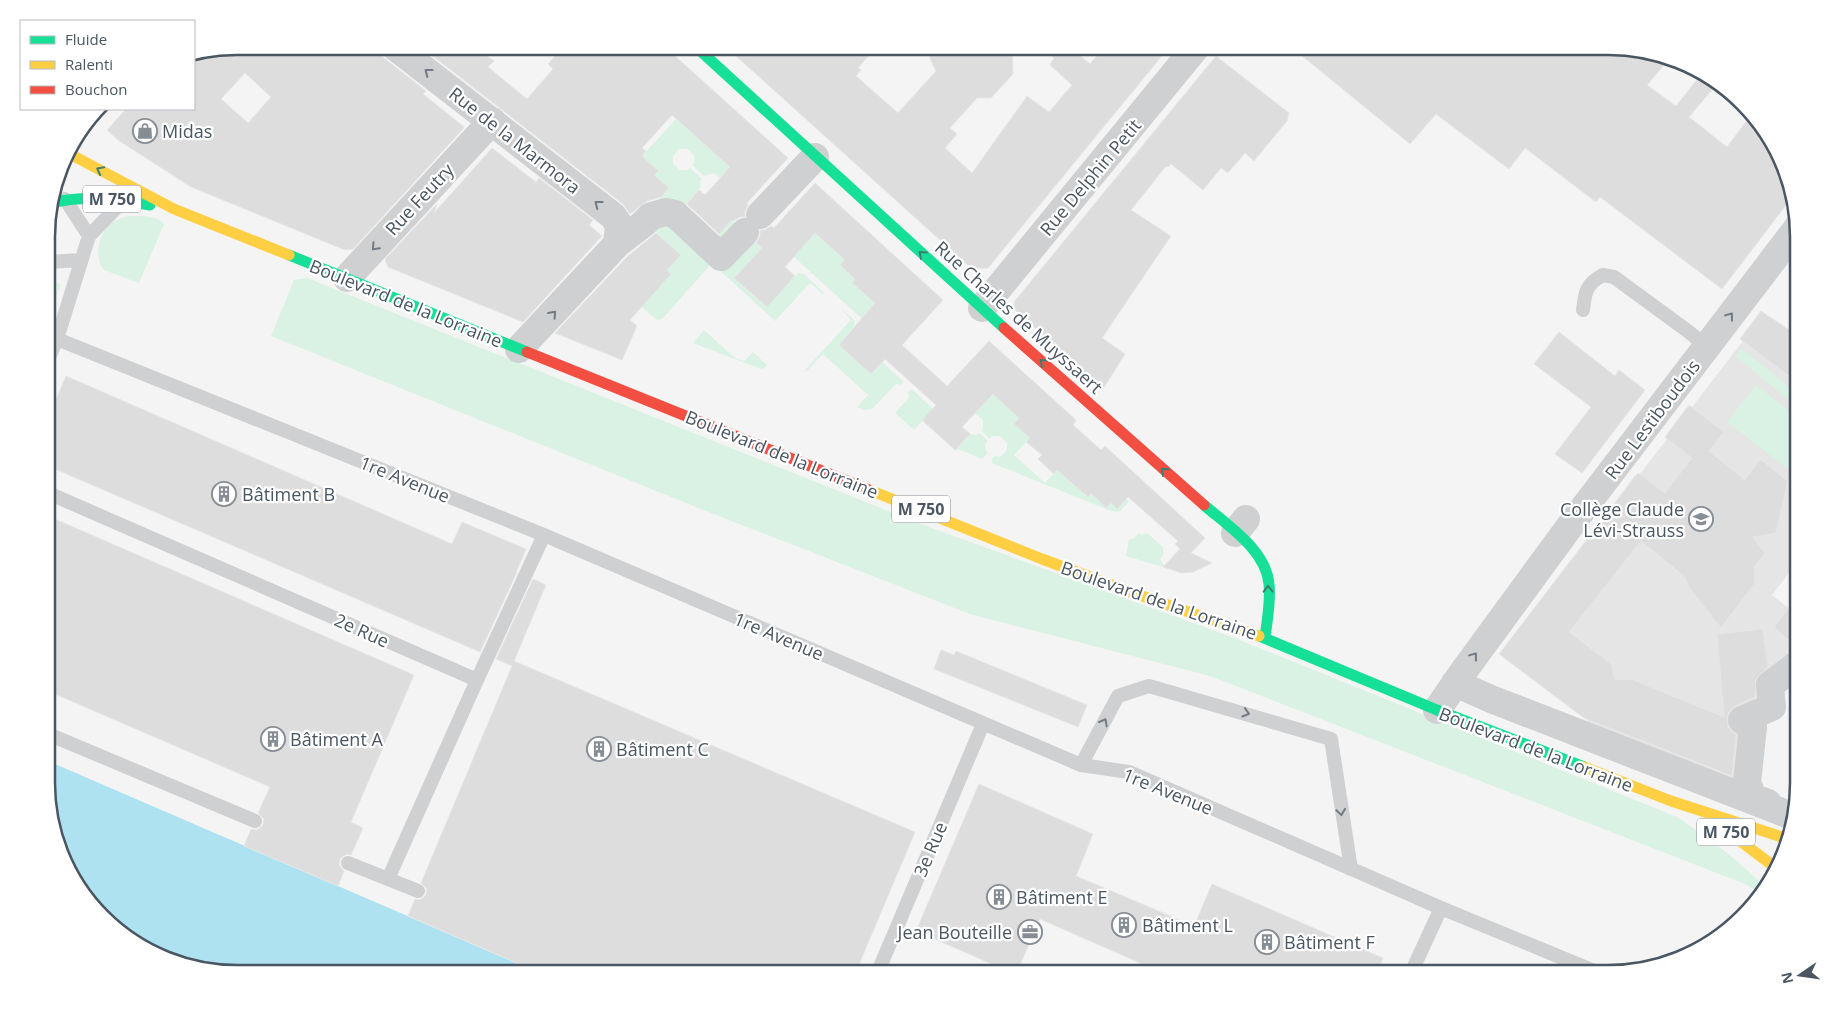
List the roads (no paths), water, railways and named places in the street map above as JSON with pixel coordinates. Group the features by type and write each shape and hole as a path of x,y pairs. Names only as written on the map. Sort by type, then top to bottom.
{"main road":[{"name":"Rue Charles de Muyssaert","path":"705,55 982,308 1241,526 1268,576 1269,588 1265,638"},
{"name":"Boulevard de la Lorraine","path":"74,156 174,209 1042,559 1265,638 1437,710 1671,801 1782,837"},
{"name":"Boulevard de la Lorraine","path":"58,201 79,198 124,200 174,209"},
{"name":"Boulevard de la Lorraine","path":"1671,801 1739,840 1771,864"}],"street":[{"name":"Rue de la Marmora","path":"406,55 613,216 619,225 617,244"},
{"name":"Rue Delphin Petit","path":"982,308 1190,55"},
{"name":"Rue Feutry","path":"347,278 492,121"},
{"path":"519,349 617,244 651,216 666,212 675,214 721,257 815,157"},
{"name":"Rue Lestiboudois","path":"1437,710 1455,682 1570,526 1790,238"},
{"path":"1788,813 1753,797 1747,783 1754,726 1742,720 1772,707 1770,685 1790,670"},
{"name":"Boulevard de la Lorraine","path":"1455,682 1491,699 1787,813"}],"lane":[{"path":"65,199 89,236"},
{"path":"55,344 89,236 124,200"},
{"path":"55,262 81,260"},
{"path":"1583,310 1585,291 1594,280 1603,275 1614,277 1707,347"},
{"name":"1re Avenue","path":"57,339 544,535 1081,765 1129,772 1441,908 1580,965"},
{"name":"2e Rue","path":"55,496 477,680"},
{"path":"388,879 544,535"},
{"path":"1081,765 1118,696 1149,686 1331,739 1351,869"},
{"name":"3e Rue","path":"882,965 983,724"},
{"path":"55,737 255,821"},
{"path":"348,863 418,891"},
{"path":"1415,965 1441,908"}],"water":[{"path":"55,764 521,965 225,965 201,962 167,951 146,941 117,920 100,903 79,874 69,853 58,819 55,795"}],"place":[{"name":"Midas","path":"145,131"},
{"name":"Bâtiment B","path":"224,494"},
{"name":"Collège Claude Lévi-Strauss","path":"1701,519"},
{"name":"Bâtiment A","path":"273,739"},
{"name":"Bâtiment C","path":"599,749"},
{"name":"Bâtiment E","path":"999,897"},
{"name":"Bâtiment L","path":"1124,925"},
{"name":"Jean Bouteille","path":"1030,932"},
{"name":"Bâtiment F","path":"1267,942"}]}
